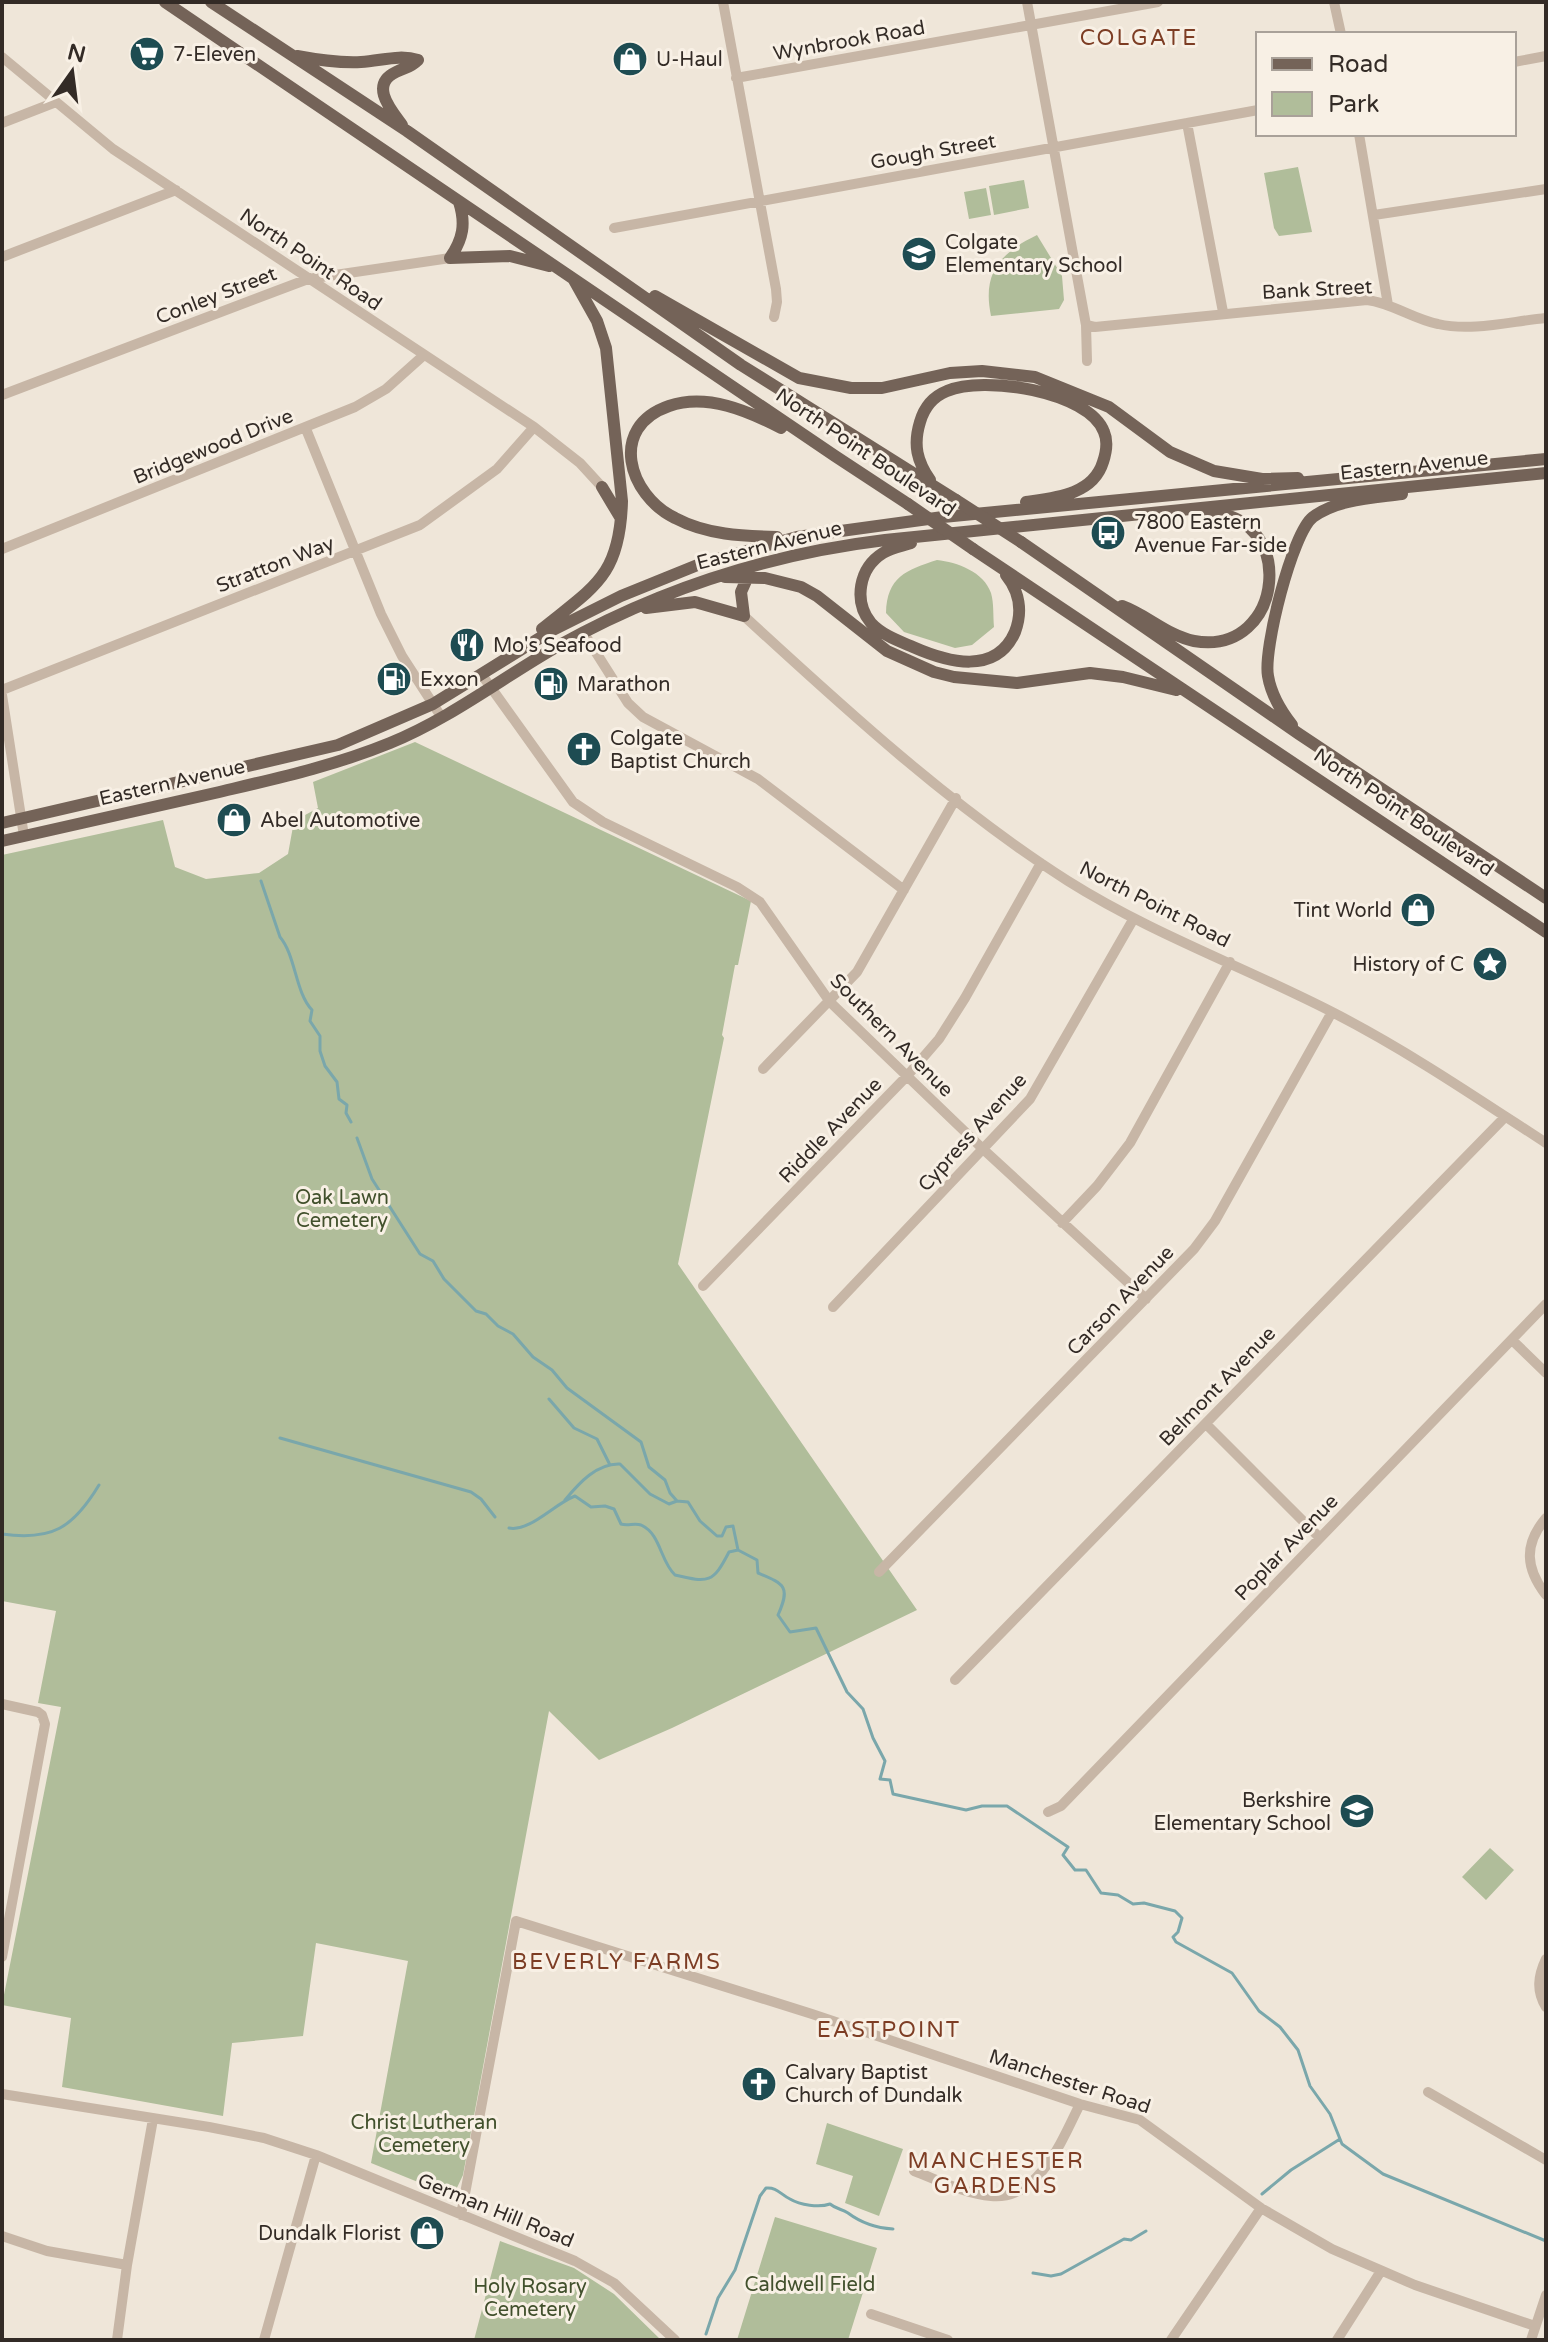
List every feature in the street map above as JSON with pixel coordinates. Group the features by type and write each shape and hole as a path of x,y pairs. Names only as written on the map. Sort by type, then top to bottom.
{"main road":[{"name":"North Point Boulevard","path":"165,2 1546,932"},
{"name":"North Point Boulevard","path":"211,2 407,131 741,365 1021,542 1299,734 1546,898"},
{"path":"292,55 321,61 347,62 406,56 418,60 410,68 397,71 387,78 382,93 407,131"},
{"path":"450,258 461,242 463,227 459,201"},
{"path":"450,258 510,256 558,269"},
{"path":"588,258 799,378 851,388 882,388 950,373 982,371 1035,377 1109,407 1170,452 1214,471 1262,479 1293,477 1313,483"},
{"path":"522,648 596,585 616,552 622,520 606,348 597,321 572,278"},
{"path":"943,517 998,505 1057,498 1078,490 1090,482 1102,467 1106,446 1104,432 1087,411 1042,392 988,385 964,385 945,391 924,411 916,436 919,464 930,481 952,497"},
{"path":"797,537 733,536 674,518 656,505 635,479 631,460 634,439 645,421 660,410 684,403 714,404 735,407 759,416 835,456"},
{"name":"Eastern Avenue","path":"2,823 338,745 433,704 579,616 662,578 725,556 797,537 943,517 1546,459"},
{"name":"Eastern Avenue","path":"2,841 343,760 442,718 583,632 625,611 710,577 761,563 859,543 1546,473"},
{"path":"1299,734 1281,711 1269,684 1267,665 1270,640 1298,537 1310,519 1326,509 1341,503 1408,493 1425,484"},
{"path":"602,487 622,520"},
{"path":"1107,602 1140,613 1174,634 1193,641 1211,642 1246,628 1266,603 1271,585 1267,555 1258,538 1236,519 1215,513 1119,516"},
{"path":"942,534 886,551 867,571 860,600 871,622 881,631 947,660 975,662 990,657 1006,645 1019,618 1014,585 999,566"},
{"path":"625,611 695,602 744,616 740,600 746,577 761,563"},
{"path":"710,577 765,578 801,587 887,651 921,667 954,677 1017,683 1090,673 1156,683 1193,695"},
{"path":"338,745 343,760"},
{"path":"199,779 203,795"}],"street":[{"path":"723,2 777,296 774,317"},
{"path":"1027,2 1086,325 1087,361"},
{"name":"Wynbrook Road","path":"736,78 1158,2"},
{"path":"1334,2 1341,32"},
{"path":"1516,62 1546,56"},
{"name":"North Point Road","path":"2,57 113,149 534,427 580,463 602,487"},
{"path":"2,123 56,102"},
{"name":"Gough Street","path":"614,228 1256,110"},
{"path":"1187,123 1223,312"},
{"path":"1359,136 1388,305"},
{"path":"1374,215 1546,189"},
{"path":"2,257 176,190"},
{"name":"Conley Street","path":"2,395 308,279 450,258"},
{"name":"Bank Street","path":"1086,325 1095,327 1367,300 1447,326 1546,318"},
{"name":"Bridgewood Drive","path":"2,549 306,429 375,396 424,355"},
{"name":"Stratton Way","path":"2,692 420,525 497,469 534,427"},
{"path":"306,429 381,614 401,654 442,718"},
{"name":"North Point Road","path":"744,616 860,721 1041,863 1134,918 1332,1012 1414,1057 1546,1143"},
{"path":"583,632 628,703 643,717 758,779 904,890"},
{"name":"Southern Avenue","path":"482,675 573,802 603,822 760,902 830,1002 1146,1299"},
{"path":"2,692 24,836"},
{"path":"763,1069 849,983 866,959 956,798"},
{"name":"Riddle Avenue","path":"703,1286 907,1076 952,1020 1041,863"},
{"name":"Cypress Avenue","path":"833,1307 984,1150 1039,1086 1134,918"},
{"path":"1062,1223 1097,1186 1142,1125 1230,962"},
{"name":"Carson Avenue","path":"879,1572 1194,1249 1215,1221 1332,1012"},
{"name":"Belmont Avenue","path":"955,1680 1505,1117"},
{"name":"Poplar Avenue","path":"1048,1812 1061,1806 1546,1304"},
{"path":"1512,1340 1546,1373"},
{"path":"1206,1424 1320,1538"},
{"path":"1546,1518 1534,1538 1529,1558 1533,1577 1546,1595"},
{"path":"2,1704 30,1709 42,1715 45,1724 2,1957"},
{"name":"Manchester Road","path":"461,2215 516,1921 812,2014 1080,2104 1126,2114 1148,2124 1261,2208 1332,2249 1381,2271 1535,2326"},
{"path":"1546,1959 1538,1989 1546,2007"},
{"path":"1428,2092 1546,2160"},
{"name":"German Hill Road","path":"2,2094 209,2127 264,2138 316,2155 575,2261 614,2283 675,2340"},
{"path":"914,2171 985,2195 1006,2196 1038,2176 1080,2104"},
{"path":"117,2340 153,2119"},
{"path":"264,2340 316,2155"},
{"path":"1171,2340 1261,2208"},
{"path":"2,2236 47,2251 127,2265"},
{"path":"1337,2340 1381,2271"},
{"path":"1531,2340 1546,2295"},
{"path":"871,2314 948,2340"}],"green space":[{"path":"1298,167 1312,232 1279,236 1274,228 1264,173"},
{"path":"1024,180 1029,208 994,215 989,186"},
{"path":"986,188 991,215 969,219 964,192"},
{"path":"1037,235 1062,276 1064,300 1059,309 991,316 989,288 997,266 1013,249"},
{"path":"937,560 969,569 982,579 991,593 994,627 972,645 955,648 904,632 886,613 894,583 916,567"},
{"name":"Oak Lawn Cemetery","path":"415,742 751,901 738,965 735,965 722,1035 724,1038 678,1264 917,1610 599,1760 549,1711 463,2175 454,2194 450,2195 371,2163 408,1961 316,1943 303,2036 232,2043 223,2116 62,2087 71,2018 2,2005 61,1707 38,1703 56,1611 2,1601 2,855 163,820 175,867 206,879 259,873 288,854 294,821 318,808 313,782"},
{"path":"1490,1848 1514,1870 1486,1900 1462,1877"},
{"path":"827,2123 903,2149 879,2216 845,2203 853,2176 816,2164"},
{"name":"Caldwell Field","path":"775,2217 877,2248 848,2340 737,2340"},
{"name":"Holy Rosary Cemetery","path":"500,2241 574,2268 614,2294 661,2340 474,2340"}],"waterway":[{"path":"261,881 302,994 312,1010 310,1021 320,1036 320,1051 325,1066 337,1082 339,1099 347,1105 346,1113 351,1122"},
{"path":"357,1138 372,1179 420,1254 433,1261 444,1279 476,1311 486,1314 498,1326 513,1334 567,1388 641,1442 649,1467 665,1480 677,1501"},
{"path":"549,1399 574,1428 597,1439 609,1463"},
{"path":"280,1438 471,1492 495,1517"},
{"path":"565,1500 596,1470 620,1464 650,1494 669,1504 688,1502 700,1521 717,1536 722,1536 726,1527 733,1526 738,1550 757,1560 758,1573 783,1587 784,1598 778,1615 790,1632 816,1628 847,1692 863,1709 885,1761 880,1779 890,1780 893,1794 966,1810 982,1806 1007,1806 1068,1847 1063,1855 1075,1870 1086,1870 1101,1893 1118,1895 1133,1904 1144,1903 1175,1911 1182,1918 1173,1937 1176,1942 1232,1973 1259,2011 1280,2027 1298,2050 1310,2086 1330,2114 1342,2144 1383,2174 1546,2241"},
{"path":"2,1534 35,1535 60,1528 80,1512 99,1485"},
{"path":"509,1528 534,1522 575,1496 591,1507 614,1509 621,1524 639,1524 648,1529 675,1575 709,1578 719,1570 729,1552 738,1550"},
{"path":"1262,2194 1291,2170 1340,2139"},
{"path":"706,2334 718,2298 735,2270 760,2196 766,2188 804,2204 830,2204 863,2222 893,2229"},
{"path":"1033,2273 1061,2274 1124,2239 1131,2240 1146,2231"}],"place":[{"name":"7-Eleven","path":"147,54"},
{"name":"U-Haul","path":"630,59"},
{"name":"Colgate Elementary School","path":"919,254"},
{"name":"7800 Eastern Avenue Far-side","path":"1108,533"},
{"name":"Mo's Seafood","path":"467,645"},
{"name":"Exxon","path":"394,679"},
{"name":"Marathon","path":"551,684"},
{"name":"Colgate Baptist Church","path":"584,749"},
{"name":"Abel Automotive","path":"234,820"},
{"name":"Tint World","path":"1418,910"},
{"name":"History of C","path":"1490,964"},
{"name":"Berkshire Elementary School","path":"1357,1811"},
{"name":"Calvary Baptist Church of Dundalk","path":"759,2084"},
{"name":"Dundalk Florist","path":"427,2233"}],"district":[{"name":"COLGATE","path":"1139,37"},
{"name":"BEVERLY FARMS","path":"617,1961"},
{"name":"EASTPOINT","path":"889,2029"},
{"name":"MANCHESTER GARDENS","path":"996,2172"}],"park label":[{"name":"Christ Lutheran Cemetery","path":"424,2134"}]}
